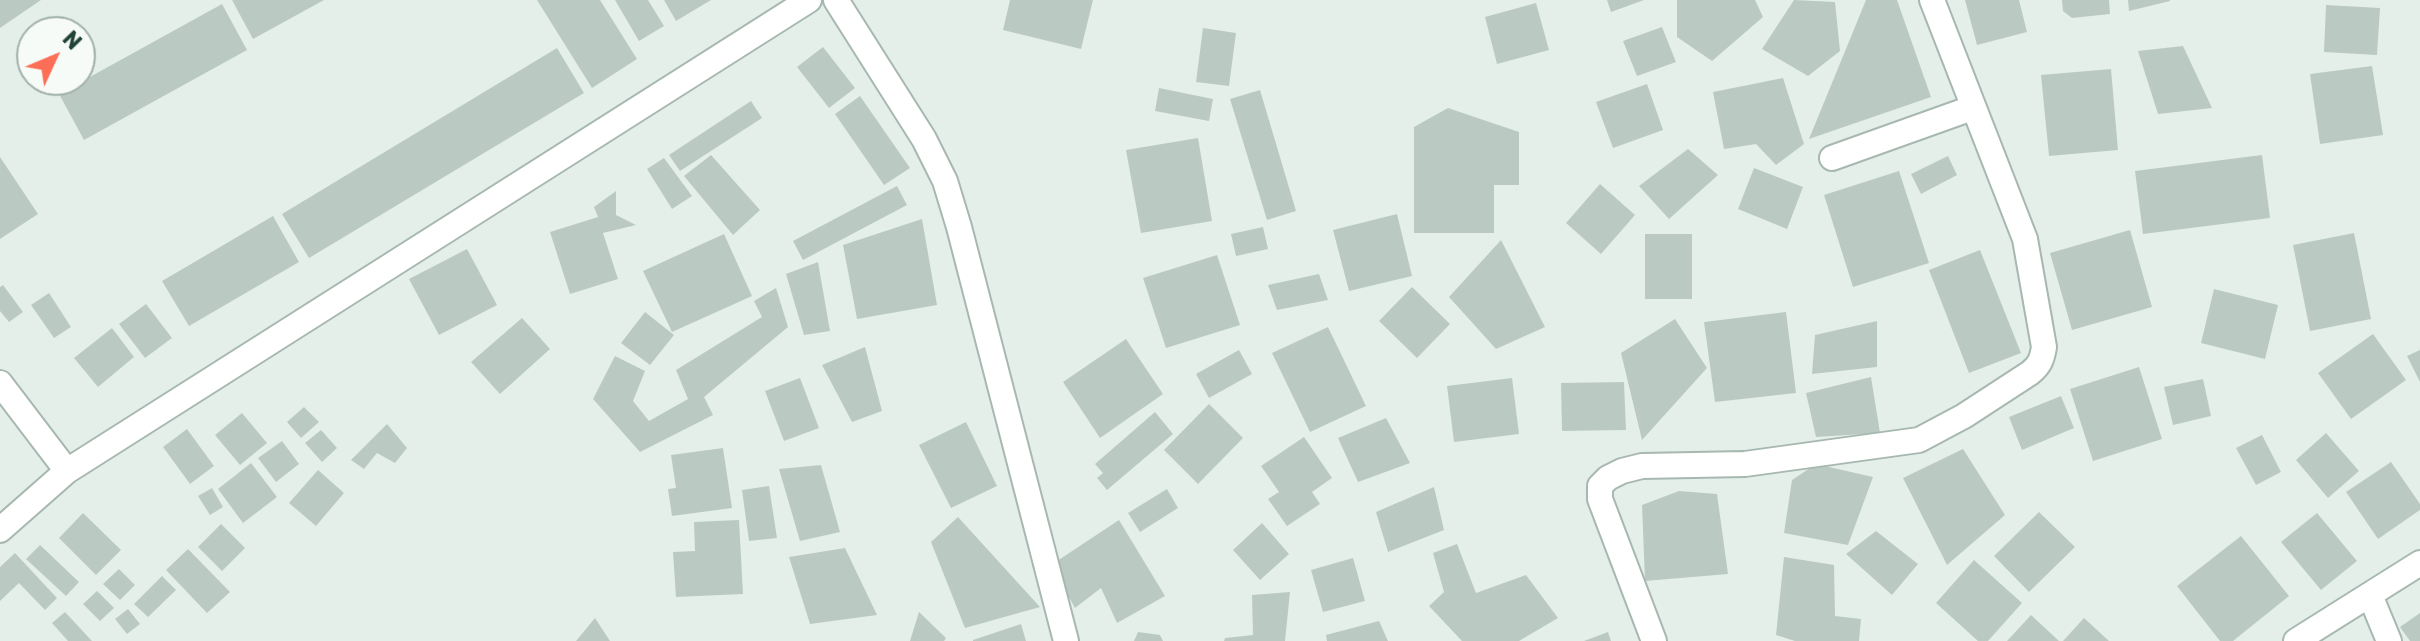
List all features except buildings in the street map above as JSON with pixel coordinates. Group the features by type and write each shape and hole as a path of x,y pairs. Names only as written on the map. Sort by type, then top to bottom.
{"street":[{"path":"0,530 67,471 809,0"},
{"path":"836,0 924,139 945,181 1066,641"},
{"path":"1654,641 1600,499 1600,486 1608,478 1642,466 1745,464 1919,440 1964,416 2039,366 2044,347 2025,239 1932,0"},
{"path":"1832,158 1972,108"},
{"path":"0,383 67,471"},
{"path":"2296,641 2420,563"},
{"path":"2370,595 2389,641"}]}
